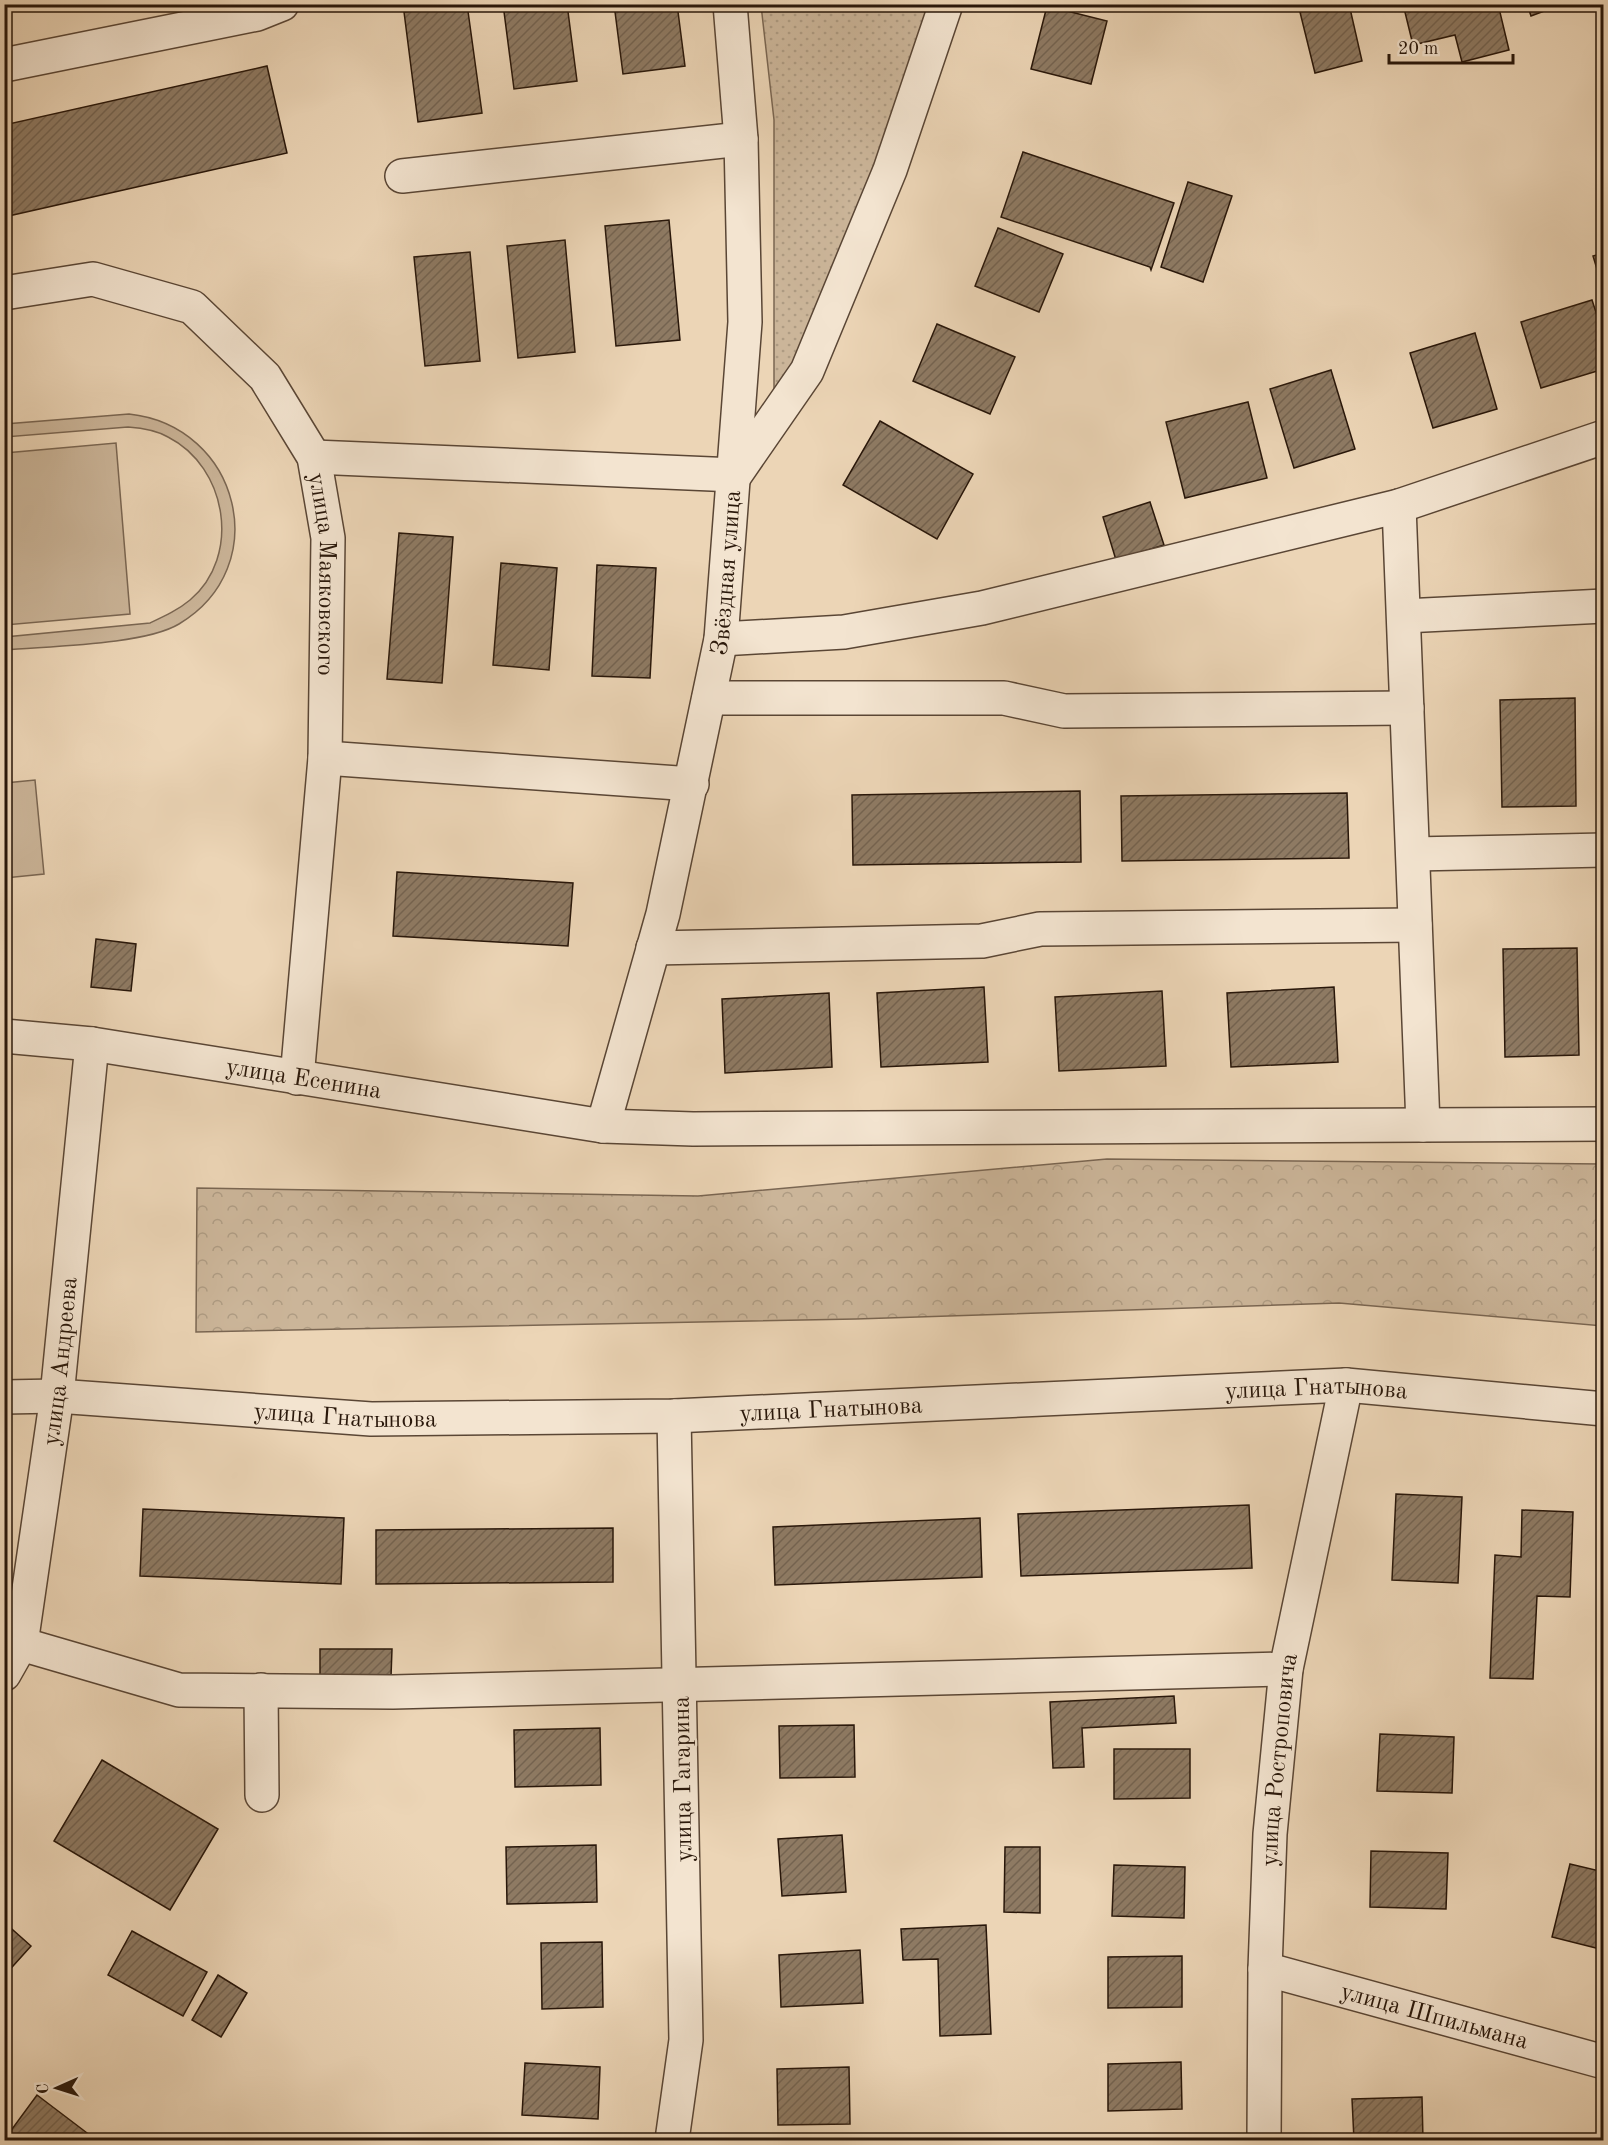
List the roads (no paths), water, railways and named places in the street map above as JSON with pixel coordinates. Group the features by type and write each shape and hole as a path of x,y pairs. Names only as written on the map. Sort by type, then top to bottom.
{"street":[{"name":"Звёздная улица","path":"603,1126 653,948 692,784 721,639 745,322 741,140 730,4"},
{"path":"314,457 735,475 807,371 890,170 946,4"},
{"path":"4,65 265,8"},
{"path":"402,176 741,140"},
{"name":"улица Маяковского","path":"4,293 93,279 192,307 265,377 314,457 328,538 325,758 297,1078"},
{"path":"721,639 844,632 982,608 1399,506 1604,437"},
{"path":"1399,506 1423,1125"},
{"path":"1404,616 1604,606"},
{"path":"709,698 1004,698 1064,711 1407,708"},
{"path":"325,758 692,784"},
{"path":"1413,854 1604,850"},
{"path":"653,948 982,941 1040,929 1415,926"},
{"name":"улица Есенина","path":"4,1036 92,1044 603,1126 693,1129 1604,1124"},
{"name":"улица Андреева","path":"4,1674 21,1644 57,1396 92,1044"},
{"name":"улица Гнатынова","path":"4,1397 57,1396 371,1419 674,1416 1346,1385 1604,1409"},
{"name":"улица Ростроповича","path":"1264,2140 1265,1970 1270,1834 1286,1669 1346,1385"},
{"name":"улица Гагарина","path":"672,2140 686,2040 674,1416"},
{"path":"21,1644 179,1690 393,1692 1286,1669"},
{"path":"261,1690 262,1795"},
{"name":"улица Шпильмана","path":"1265,1970 1604,2062"}]}
